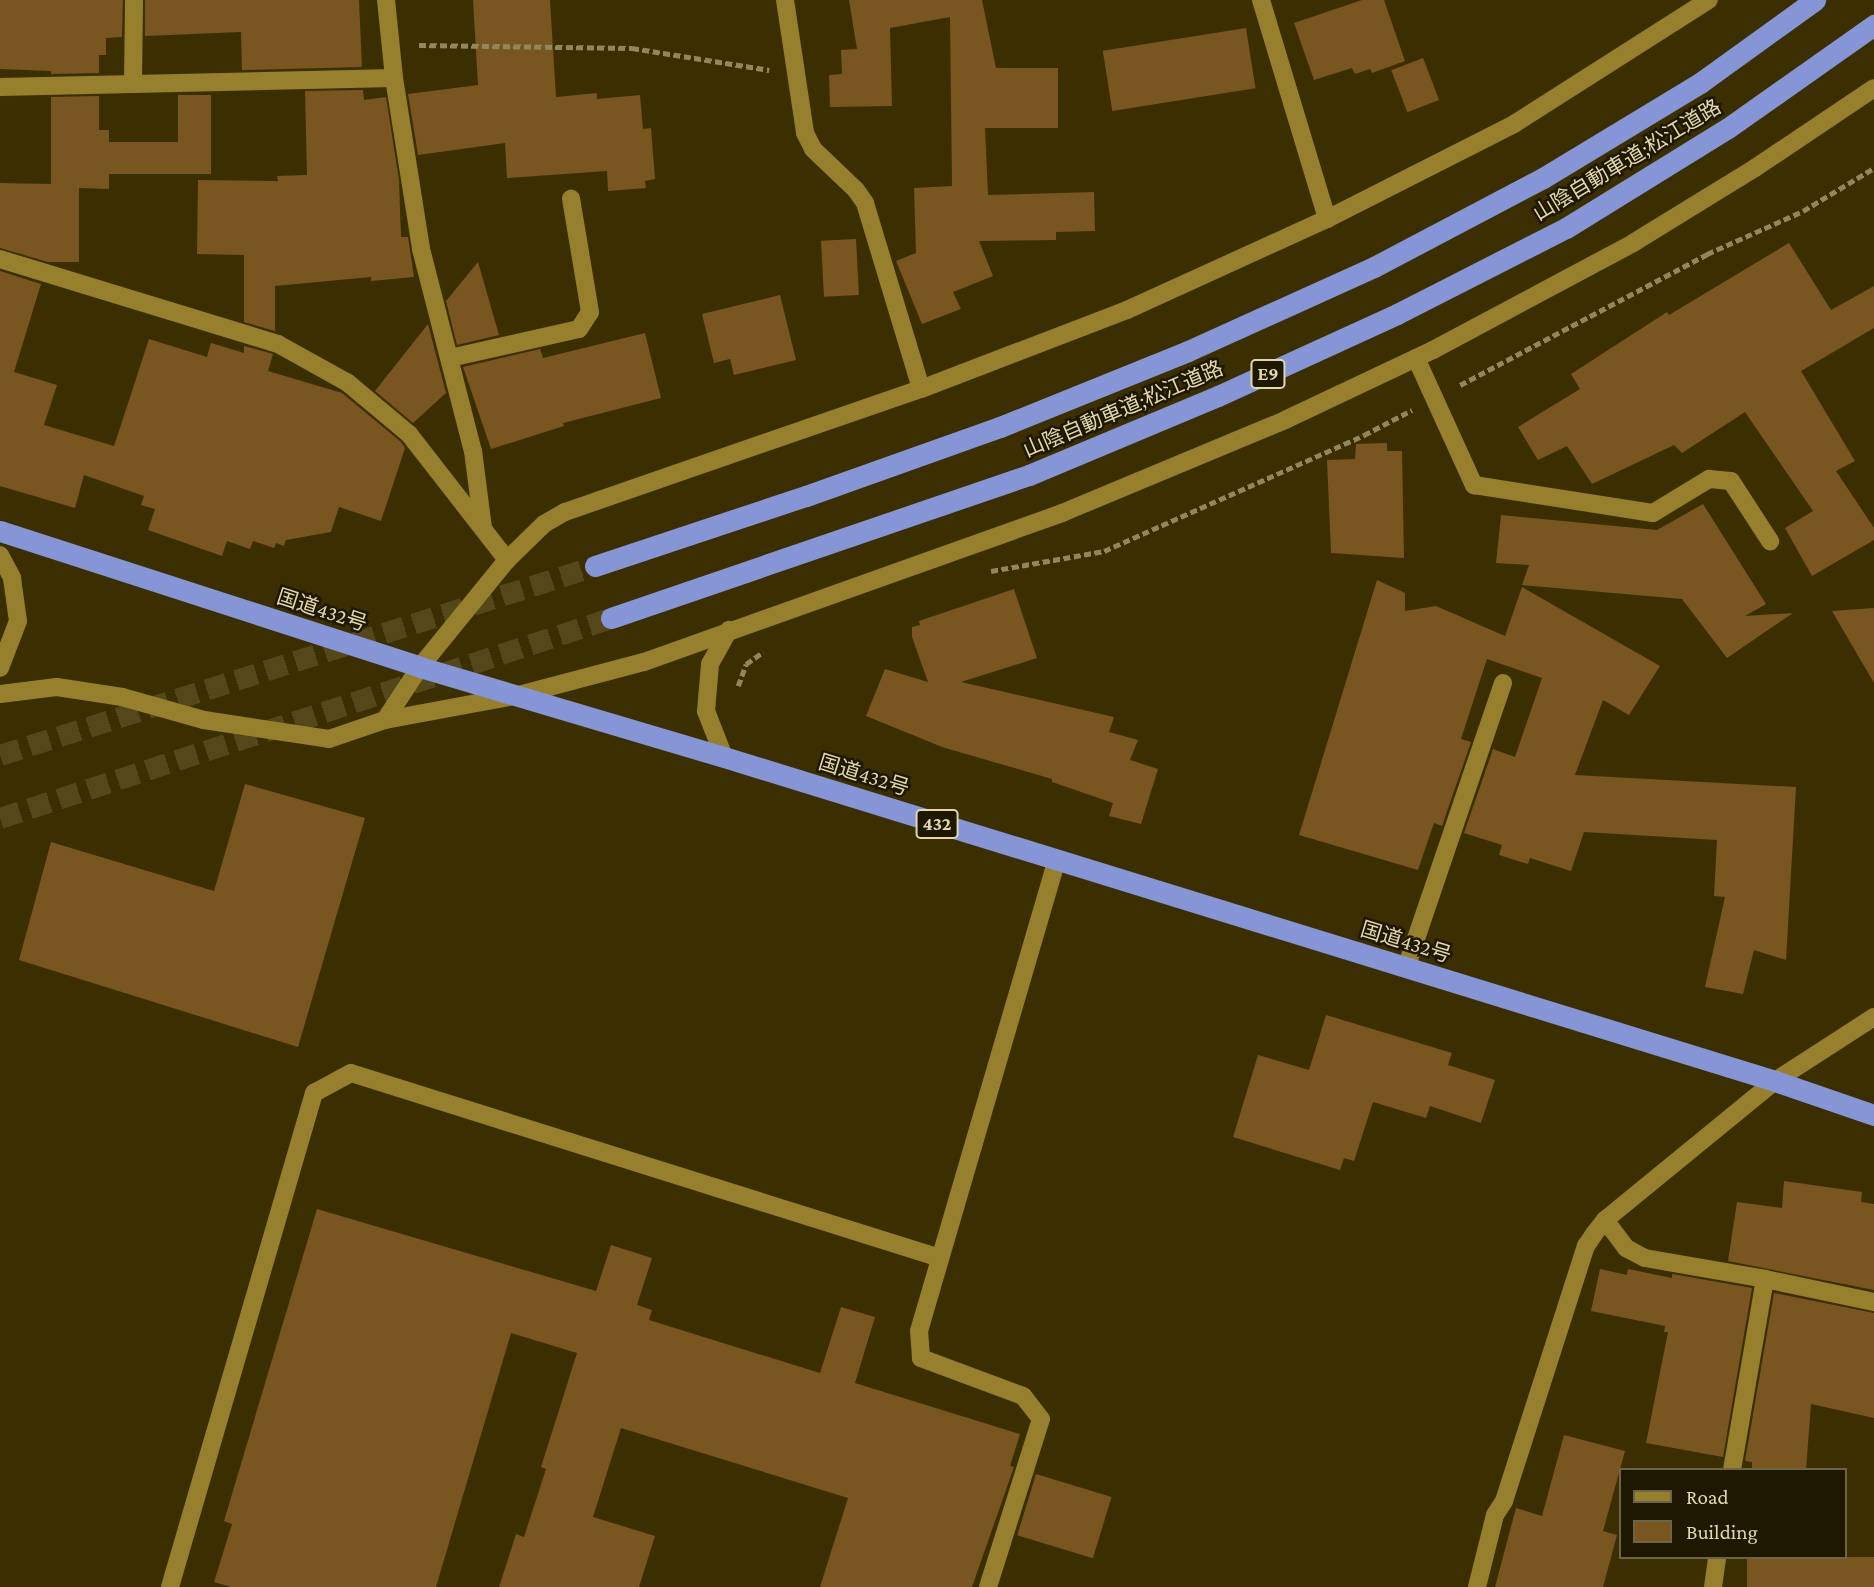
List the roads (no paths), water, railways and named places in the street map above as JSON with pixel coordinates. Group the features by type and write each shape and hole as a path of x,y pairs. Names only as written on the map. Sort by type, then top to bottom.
{"highway":[{"name":"山陰自動車道;松江道路","path":"595,566 806,496 1000,427 1188,351 1374,267 1543,178 1700,83 1815,0"},
{"name":"山陰自動車道;松江道路","path":"611,618 1029,475 1218,396 1385,320 1566,228 1728,128 1874,25"},
{"name":"国道432号","path":"0,531 420,667 724,757 1775,1081 1874,1115"}],"street":[{"path":"133,84 134,0"},
{"path":"386,0 394,78 421,249 473,452 483,528"},
{"path":"785,0 805,133 813,149 856,190 865,203 921,389"},
{"path":"1261,0 1326,219"},
{"path":"385,720 420,667 507,560 544,524 590,501 921,389 1127,310 1326,219 1514,124 1709,0"},
{"path":"0,87 394,78"},
{"path":"0,694 57,687 122,698 204,720 329,739 385,720 516,696 644,662 1062,513 1285,420 1416,358 1633,243 1755,168 1874,88"},
{"path":"450,358 579,329 590,312 571,199"},
{"path":"0,259 278,344 348,383 409,434 507,560"},
{"path":"1416,358 1474,485 1653,513 1709,479 1731,481 1770,541"},
{"path":"0,555 12,578 18,621 0,668"},
{"path":"724,757 706,711 710,664 729,630"},
{"path":"1406,968 1503,683"},
{"path":"988,1587 1041,1419 1023,1396 921,1358 919,1331 1056,861"},
{"path":"1476,1587 1495,1515 1504,1501 1586,1247 1605,1220 1775,1081 1874,1017"},
{"path":"170,1587 314,1093 351,1073 940,1258"},
{"path":"1605,1220 1626,1248 1645,1258 1874,1302"},
{"path":"1731,1468 1765,1279"},
{"path":"1713,1587 1717,1559"}],"tunnel":[{"path":"0,755 595,566"},
{"path":"0,818 611,618"}]}
